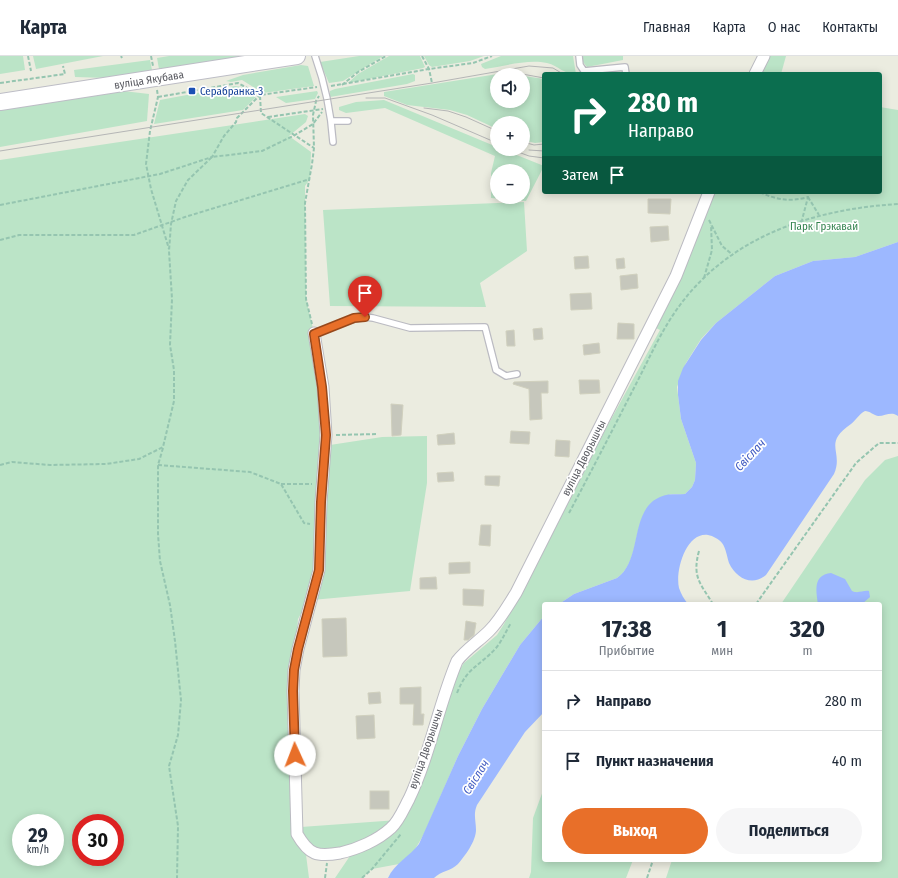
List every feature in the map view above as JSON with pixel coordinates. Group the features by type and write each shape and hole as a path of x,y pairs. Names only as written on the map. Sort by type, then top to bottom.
{"main road":[{"name":"вуліца Якубава","path":"0,102 290,56"}],"street":[{"path":"756,72 764,56"},
{"name":"вуліца Дворышчы","path":"314,334 322,387 326,435 322,485 319,570 298,649 294,670 293,691 298,834 305,847 313,853 322,855 341,853 359,847 380,837 393,827 406,806 418,780 457,661 465,651 488,632 500,619 516,593 676,276 708,194"}],"lane":[{"path":"315,56 332,121 334,142"},
{"path":"578,56 580,66 584,71 588,72"},
{"path":"598,72 625,67 626,72"},
{"path":"332,121 348,121"},
{"path":"314,334 354,318 365,317 410,328 485,327 496,370 506,376 517,374"}],"path":[{"path":"28,56 30,71"},
{"path":"340,86 358,72 386,56"},
{"path":"422,56 429,69 432,83"},
{"path":"169,251 146,164 150,131 158,97 238,83 260,95 324,88 429,69 473,63 492,56"},
{"path":"0,83 65,74 63,66"},
{"path":"0,205 160,174 212,157 262,151 296,135 313,124 324,109 324,88"},
{"path":"314,334 306,299 305,203 314,148 314,110 316,101 324,88"},
{"path":"260,95 261,113 314,148"},
{"path":"177,878 178,826 169,766 178,735 181,700 171,612 160,561 158,534 158,465 174,401 174,370 170,345 172,300 169,251 172,221 176,200 188,180 212,157 224,136 236,122 237,118 260,95"},
{"path":"266,117 324,109"},
{"path":"0,240 19,235 134,235 172,221 310,179"},
{"path":"765,194 776,199 787,200 797,200 808,197"},
{"path":"808,197 819,215"},
{"path":"802,220 808,197"},
{"path":"567,518 659,336 681,304 704,278 733,255 774,231 802,220 854,208 898,204"},
{"path":"704,206 710,224 722,246 733,255"},
{"path":"704,278 712,250 710,224"},
{"path":"326,435 378,434"},
{"path":"757,602 856,463 879,443 898,443"},
{"path":"0,465 12,462 50,465 106,464 139,459 163,447"},
{"path":"158,465 250,472 281,484 322,485"},
{"path":"281,484 304,523 321,526"},
{"path":"699,551 695,565 697,578 712,602"},
{"path":"456,698 464,678 496,648 511,622"},
{"path":"362,878 392,846 405,828"},
{"path":"325,878 328,854"},
{"path":"647,878 652,862"}],"green space":[{"path":"0,56 23,56 25,70 0,74"},
{"path":"33,56 103,56 36,69"},
{"path":"169,56 252,56 159,69 157,58"},
{"path":"359,56 383,56 343,81 329,83 320,62"},
{"path":"389,56 420,56 425,67 348,83 358,74"},
{"path":"424,56 484,56 470,61 432,67 429,65"},
{"path":"501,56 573,56 576,72 566,72 551,64 540,62 516,63 485,69 481,64"},
{"path":"583,56 623,56 623,60 587,67 583,62"},
{"path":"766,56 786,56 782,72 759,72"},
{"path":"150,60 152,70 107,78 75,77 74,70"},
{"path":"301,65 308,66 314,86 263,93 242,80 231,82 226,81 243,75"},
{"path":"413,74 415,75 415,81 407,84 330,97 330,91 335,89"},
{"path":"490,75 490,108 530,108 530,77 542,79 542,142 530,142 530,116 490,116 490,126 467,115 450,110 407,105 384,96 384,92"},
{"path":"235,86 242,87 256,97 243,110 154,124 160,100"},
{"path":"115,90 149,94 147,121 0,147 0,109"},
{"path":"317,91 318,93 315,99 286,103 276,97"},
{"path":"384,100 490,144 490,154 385,108 346,113 339,110 339,107 356,102"},
{"name":"Парк Грэкавай","path":"882,107 898,110 898,242 855,257 813,261 775,276 716,323 701,339 686,363 677,387 681,419 696,463 695,480 692,487 685,494 672,494 664,497 653,504 645,513 640,524 631,559 626,569 617,578 574,594 562,602 542,602 542,618 520,645 482,709 458,756 424,834 414,851 399,864 372,869 362,878 335,878 354,850 314,851 301,835 301,827 398,820 454,678 464,663 497,635 504,624 536,564 558,516 660,330 654,327 711,194 882,194"},
{"path":"305,114 308,116 306,122 289,136 311,152 310,179 305,186 306,299 314,333 330,445 382,437 427,436 427,483 410,591 312,600 312,593 298,619 292,690 297,834 305,847 309,878 0,878 0,160"},
{"path":"495,156 519,156 542,165 542,170 530,193 530,164 493,164"},
{"path":"490,203 524,204 527,251 480,283 486,307 330,306 323,210"},
{"path":"898,456 898,878 666,878 671,862 882,862 882,602 782,602 865,480 885,460"},
{"path":"542,793 542,862 632,862 626,878 529,878 531,872 533,818"}],"water":[{"name":"Свіслач","path":"898,242 898,416 891,414 878,416 865,411 842,431 838,437 835,448 837,459 834,474 766,575 761,579 755,580 740,577 729,563 721,542 710,535 700,536 688,546 679,572 679,588 687,602 562,602 574,594 617,578 625,570 630,560 640,524 650,503 663,496 685,494 692,487 695,480 696,463 681,419 678,381 683,368 701,340 716,323 775,276 813,261 855,257"},
{"path":"831,573 845,579 852,591 869,591 870,597 864,602 818,602 816,589 818,580 825,574"},
{"name":"Свіслач","path":"542,618 542,714 525,732 477,805 475,814 476,834 470,848 458,864 434,878 388,878 394,868 419,844 458,756 482,709 520,645"}],"building":[{"path":"648,199 671,199 670,214 648,213"},
{"path":"668,226 669,240 651,242 650,227"},
{"path":"588,256 589,268 575,269 574,257"},
{"path":"624,258 625,268 617,269 616,259"},
{"path":"637,274 638,288 621,290 620,276"},
{"path":"591,293 592,309 571,310 570,294"},
{"path":"618,323 634,324 634,339 617,339"},
{"path":"542,328 543,339 534,340 533,329"},
{"path":"514,330 515,346 507,346 506,331"},
{"path":"599,343 600,353 584,355 583,345"},
{"path":"579,380 599,380 600,393 580,394"},
{"path":"548,381 548,393 541,393 542,419 530,420 529,389 513,384 514,382"},
{"path":"391,404 403,405 401,435 392,436"},
{"path":"511,431 530,432 529,444 510,443"},
{"path":"454,433 455,444 438,445 437,435"},
{"path":"556,440 570,441 569,457 555,456"},
{"path":"453,472 454,481 438,482 437,473"},
{"path":"485,476 500,476 499,486 485,485"},
{"path":"481,525 491,525 490,546 479,545"},
{"path":"470,562 470,573 449,574 449,563"},
{"path":"436,577 437,589 420,589 420,578"},
{"path":"463,589 484,590 483,606 463,605"},
{"path":"346,618 347,656 323,657 322,619"},
{"path":"466,621 476,623 474,635 468,640 464,640"},
{"path":"421,687 421,714 424,714 423,725 413,725 414,704 400,704 400,688"},
{"path":"380,692 381,703 369,704 368,693"},
{"path":"374,715 375,738 357,739 356,716"},
{"path":"370,791 389,791 389,809 370,809"}],"tram line":[{"path":"0,151 432,83 529,66 553,68 560,72"},
{"path":"530,75 542,78"},
{"path":"366,98 385,98 432,115 490,140"},
{"path":"424,108 448,111 490,128"},
{"path":"530,144 542,144"},
{"path":"530,150 542,151"},
{"path":"529,156 542,158"}],"place":[{"name":"Серабранка-3","path":"192,91"}],"route":[{"path":"295,755 293,691 294,670 298,649 316,586 319,570 321,502 326,435 322,387 314,334 354,318 365,317"}]}
